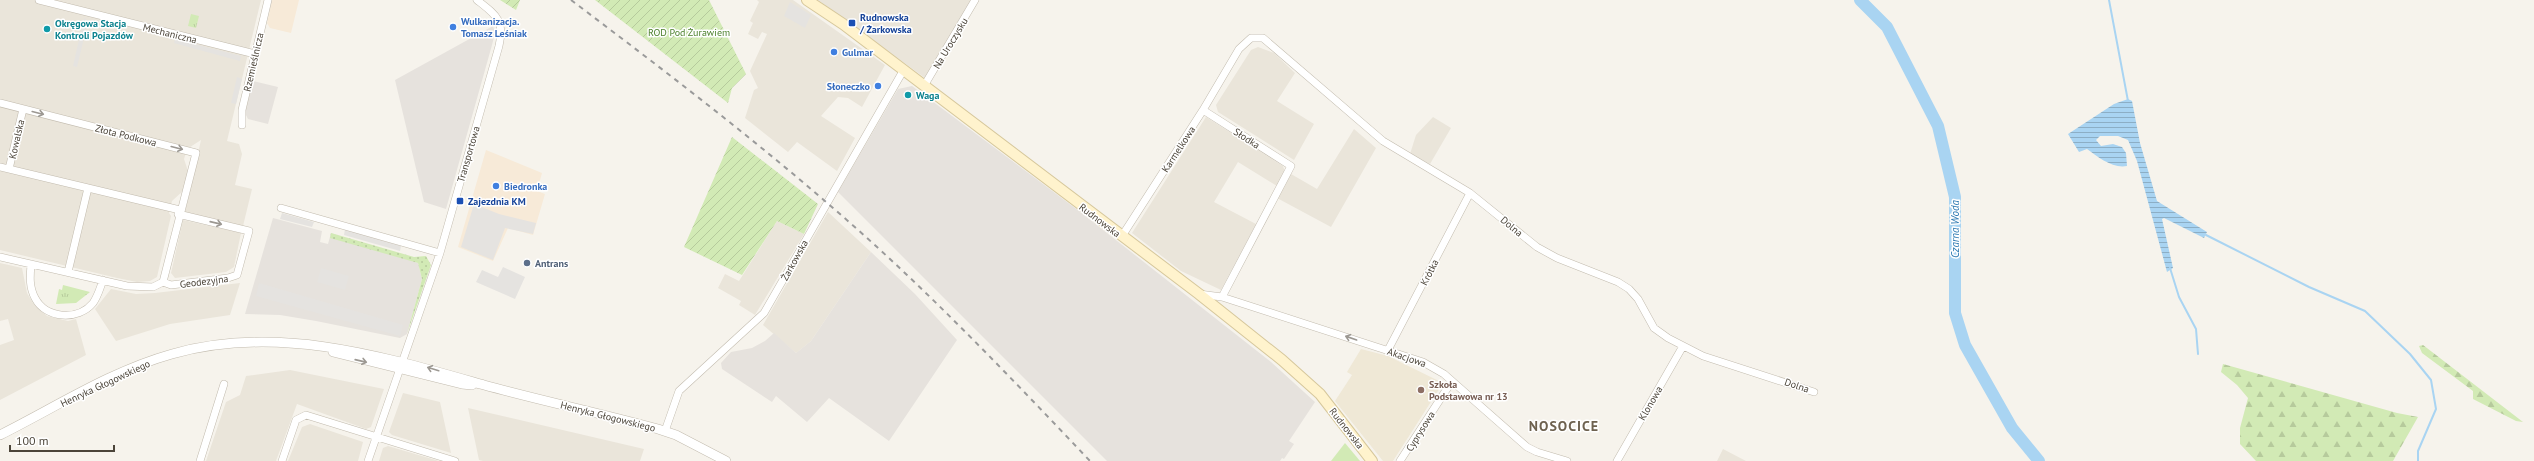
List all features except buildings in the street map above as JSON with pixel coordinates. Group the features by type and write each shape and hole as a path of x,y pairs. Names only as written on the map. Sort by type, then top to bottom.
{"main road":[{"name":"Rudnowska","path":"810,1 1199,294 1309,383 1325,399 1372,461"}],"street":[{"name":"Mechaniczna","path":"38,0 255,54"},
{"name":"Rzemieślnicza","path":"242,125 242,110 268,0"},
{"name":"Transportowa","path":"368,461 440,253 502,36 500,21 477,0"},
{"name":"Na Uroczysku","path":"924,86 975,0"},
{"name":"Dolna","path":"1232,60 1246,41 1257,37 1263,38 1374,134 1470,193 1537,247 1557,258 1618,282 1629,289 1638,299 1654,328 1683,346 1710,358 1814,392"},
{"name":"Karmelkowa","path":"1122,236 1203,110 1232,60"},
{"name":"Żarkowska","path":"665,431 679,391 764,313 903,71"},
{"name":"Złota Podkowa","path":"0,103 196,153 179,212 163,282"},
{"name":"Kowalska","path":"9,169 23,109"},
{"name":"Słodka","path":"1203,110 1291,166 1222,297"},
{"path":"0,167 179,212"},
{"path":"68,272 88,188"},
{"name":"Krótka","path":"1388,350 1470,193"},
{"path":"281,208 440,253"},
{"name":"Geodezyjna","path":"0,257 142,288 153,287 163,282 171,285 228,278 238,275 249,231 179,212"},
{"path":"31,264 30,282 35,298 46,310 58,314 72,315 86,309 97,297 103,280"},
{"name":"Akacjowa","path":"1199,294 1222,297 1423,362 1452,381 1527,447 1537,452 1567,461"},
{"name":"Henryka Głogowskiego","path":"1,432 140,365 171,354 200,347 248,342 281,342 310,345 354,360 402,366 462,384 484,385 665,431 726,461"},
{"name":"Klonowa","path":"1617,461 1683,346"},
{"name":"Cyprysowa","path":"1400,461 1452,381"},
{"path":"200,461 224,384"},
{"path":"282,461 296,420 302,415 316,417 377,438 455,461"}],"shaded area":[{"path":"0,0 261,0 227,141 239,144 242,154 235,185 252,189 243,226 185,212 201,140 187,149 184,159 188,171 184,190 172,201 169,213 171,216 157,277 150,281 137,282 117,278 0,250"},
{"path":"272,0 299,0 291,33 270,28 267,23"},
{"path":"757,0 793,0 885,65 862,107 848,98 838,97 821,116 855,138 837,171 797,142 788,152 745,118 754,90 758,88 750,71 767,34 762,32 758,39 748,34 753,23 750,21 759,2"},
{"path":"818,0 972,0 925,78"},
{"path":"790,2 811,15 805,28 784,16"},
{"path":"84,18 88,21 77,67 73,66"},
{"path":"493,26 495,33 492,45 446,209 424,202 395,80"},
{"path":"175,39 241,56 240,61 174,43"},
{"path":"1258,47 1274,53 1295,73 1277,101 1314,124 1294,160 1218,112 1216,105 1251,50"},
{"path":"237,77 242,79 236,104 231,103"},
{"path":"253,81 278,87 268,124 248,119 245,113"},
{"path":"912,86 1079,211 1271,362 1315,402 1289,441 1294,444 1284,459 1282,458 1280,461 1107,461 838,192 898,89"},
{"path":"1206,117 1283,166 1285,172 1277,186 1238,162 1214,202 1256,224 1221,290 1181,271 1132,233"},
{"path":"1433,117 1451,128 1430,164 1410,154 1416,135"},
{"path":"1354,129 1376,148 1331,227 1277,198 1291,174 1317,189"},
{"path":"486,150 542,173 537,191 545,194 533,235 508,228 493,261 458,247"},
{"path":"474,204 499,214 536,223 533,234 505,228 493,260 461,247"},
{"path":"828,212 871,252 811,341 796,353 763,325"},
{"path":"282,213 314,222 312,227 280,219"},
{"path":"273,218 322,231 320,242 328,244 331,233 418,263 422,279 407,334 400,338 280,315 245,314"},
{"path":"183,220 241,233 234,267 226,272 175,278 171,273"},
{"path":"777,221 804,234 755,315 739,305 741,301 718,288 725,274 739,281"},
{"path":"345,229 401,246 400,251 344,235"},
{"path":"871,252 915,294 957,340 889,441 829,398 807,422 776,396 772,402 722,369 721,363 731,352 752,348 765,341 774,333 796,353 811,341"},
{"path":"0,263 22,268 27,293 33,303 47,316 68,321 76,319 86,355 0,400 0,345 14,340 8,319 0,321"},
{"path":"503,267 525,277 515,299 476,282 482,270 498,277"},
{"path":"321,268 349,276 345,290 317,282"},
{"path":"240,283 230,315 170,324 116,341 95,309 111,289 136,294"},
{"path":"259,283 403,325 400,336 256,296"},
{"path":"1361,349 1388,356 1443,383 1393,461 1383,461 1335,401 1352,375 1347,372"},
{"path":"290,370 384,389 371,427 366,429 297,404 276,461 206,461 226,402 240,395 246,376"},
{"path":"403,393 440,402 451,453 392,435 389,432"},
{"path":"468,408 644,449 640,461 483,461 479,460"},
{"path":"310,424 363,442 358,461 288,461 302,427"},
{"path":"388,446 439,461 379,461 383,448"},
{"path":"1723,449 1746,461 1717,461"}],"green space":[{"path":"500,0 520,0 516,10"},
{"name":"ROD Pod Żurawiem","path":"595,0 709,0 746,74 732,88 728,103"},
{"path":"191,14 199,16 196,28 188,26"},
{"path":"732,137 818,204 804,234 777,221 742,275 684,247"},
{"path":"331,233 414,257 426,256 431,265 407,334 422,279 418,263 330,238"},
{"path":"63,285 90,292 76,303 56,304 59,289 62,290"},
{"path":"2423,345 2523,422 2516,421 2473,399 2473,391 2422,353 2419,346"},
{"path":"2223,364 2397,413 2418,417 2393,461 2256,461 2240,444 2240,428 2248,398 2237,385 2221,372"},
{"path":"1345,443 1360,461 1331,461"}],"water":[{"path":"2128,99 2132,101 2140,143 2157,201 2207,232 2204,238 2164,218 2162,219 2173,268 2167,272 2137,161 2128,140 2118,136 2100,136 2096,140 2101,146 2113,144 2122,147 2126,153 2127,166 2116,166 2106,162 2087,149 2079,152 2068,134 2114,104"}],"waterway":[{"name":"Czarna Woda","path":"1860,0 1887,27 1938,126 1955,197 1955,313 1965,345 2012,428 2039,461"},
{"path":"2109,0 2128,101"},
{"path":"2206,235 2309,287 2365,311 2410,354 2431,380 2436,409 2418,451 2418,461"},
{"path":"2170,268 2179,297 2196,329 2198,354"}],"railway":[{"path":"571,0 752,140 857,229 947,314 1090,461"}],"place":[{"name":"Rudnowska / Żarkowska","path":"852,23"},
{"name":"Wulkanizacja. Tomasz Leśniak","path":"453,27"},
{"name":"Okręgowa Stacja Kontroli Pojazdów","path":"47,29"},
{"name":"Gulmar","path":"834,52"},
{"name":"Słoneczko","path":"878,86"},
{"name":"Waga","path":"908,95"},
{"name":"Biedronka","path":"496,186"},
{"name":"Zajezdnia KM","path":"460,201"},
{"name":"Antrans","path":"527,263"},
{"name":"Szkoła Podstawowa nr 13","path":"1421,390"}],"district":[{"name":"NOSOCICE","path":"1564,426"}]}
